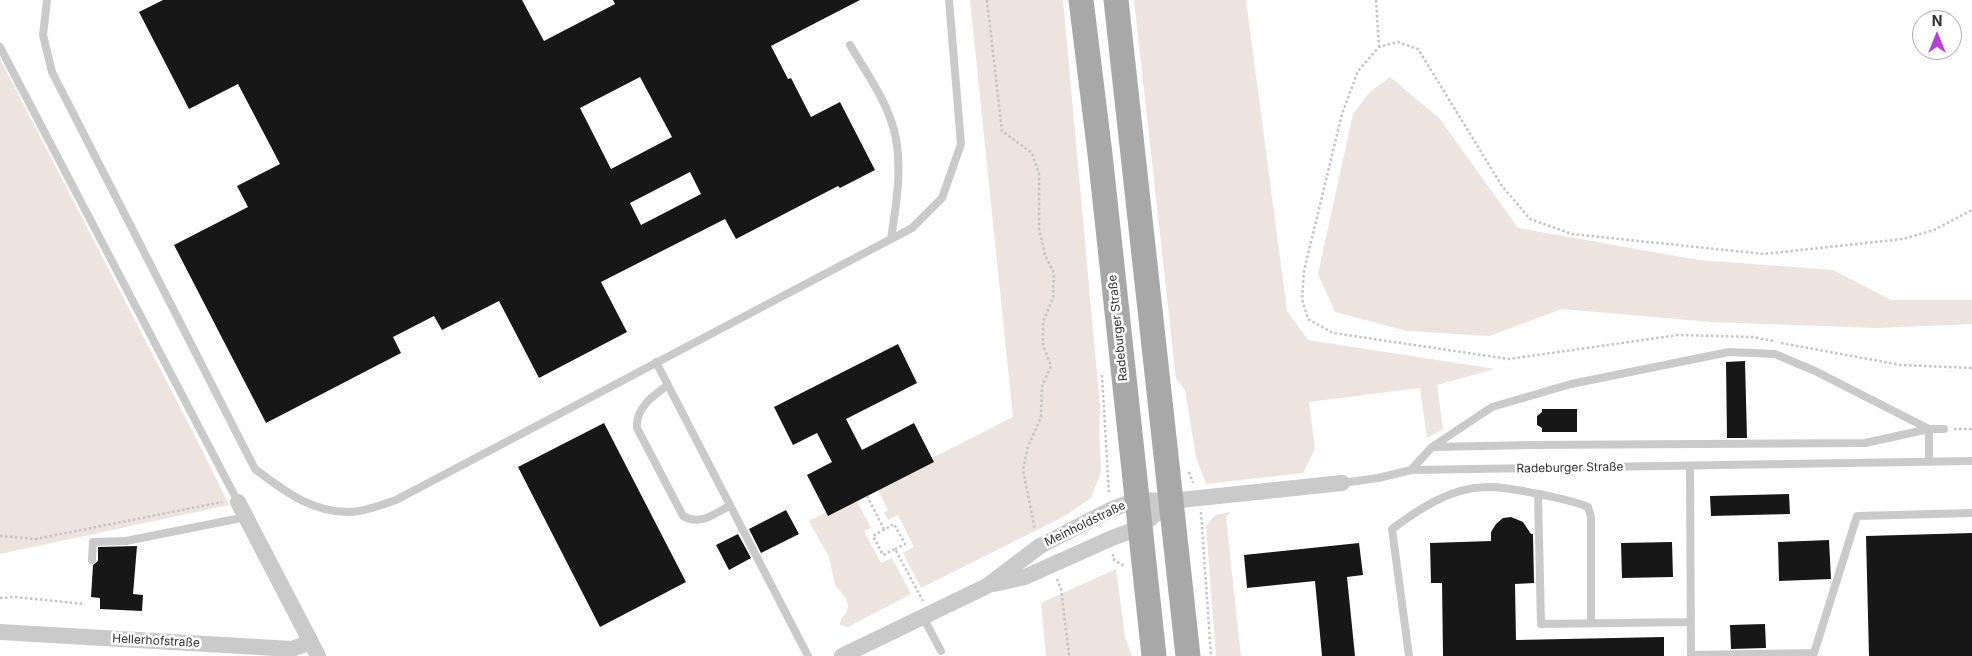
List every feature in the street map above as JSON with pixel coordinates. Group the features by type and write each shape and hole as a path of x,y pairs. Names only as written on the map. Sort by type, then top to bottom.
{"main road":[{"name":"Radeburger Straße","path":"1081,0 1100,154 1154,656"},
{"path":"1116,0 1188,656"}],"street":[{"name":"Radeburger Straße","path":"1171,501 1342,483"},
{"name":"Hellerhofstraße","path":"0,632 292,650 314,649 236,499"},
{"name":"Meinholdstraße","path":"842,656 987,586 1040,546 1110,510 1136,500 1171,501"},
{"name":"Meinholdstraße","path":"987,586 1025,577 1139,528 1171,501"}],"lane":[{"path":"47,0 43,35 52,72 255,469 286,494 325,510 358,511 396,500 912,228 942,198 961,144 948,0"},
{"path":"850,45 884,104 896,138 899,183 891,239"},
{"path":"0,47 236,499"},
{"path":"1411,470 1432,447 1492,407 1571,384 1729,352 1775,354 1815,370 1929,429"},
{"path":"656,362 808,656"},
{"path":"668,386 650,398 643,407 636,422 637,428 652,458 683,516 690,521 701,520 729,506"},
{"path":"1432,447 1865,444 1929,429 1944,429"},
{"path":"1929,429 1930,462"},
{"name":"Radeburger Straße","path":"1342,483 1378,478 1411,470 1972,461"},
{"path":"1690,466 1691,656 1814,653 1857,516 1972,513"},
{"path":"1409,656 1392,529 1418,509 1453,493 1485,486 1522,490 1575,502 1588,507 1591,517 1592,623"},
{"path":"1538,494 1541,624 1690,622"},
{"path":"92,560 93,542 126,542 246,518"},
{"path":"926,615 941,651"}],"path":[{"path":"987,0 1002,131 1032,153 1039,174 1039,229 1045,255 1054,272 1052,298 1043,322 1043,345 1051,366 1042,386 1041,417 1028,447 1024,470 1035,530"},
{"path":"1376,0 1379,47"},
{"path":"1972,210 1934,230 1903,239 1764,254 1572,234 1530,219 1502,186 1418,49 1398,42 1379,47 1358,71 1342,114 1304,271 1302,299 1308,320 1333,333 1509,359 1678,335 1752,337 1901,365 1972,368"},
{"path":"1944,429 1972,429"},
{"path":"867,496 884,529"},
{"path":"0,536 36,539 236,499"},
{"path":"894,524 905,544 895,549 883,555 872,536 894,524"},
{"path":"895,549 926,615"},
{"path":"1205,556 1211,656"},
{"path":"1053,572 1061,589 1069,654 1071,656"},
{"path":"0,598 14,597 85,604"}],"shaded area":[{"path":"970,0 1063,0 1100,407 1101,472 1091,498 1065,516 921,588 903,553 914,547 898,515 888,520 884,513 888,510 878,490 932,458 1013,417"},
{"path":"1134,0 1246,0 1287,311 1308,340 1495,369 1437,385 1443,429 1427,438 1420,388 1309,402 1315,449 1303,473 1206,484 1196,457 1185,390 1176,379"},
{"path":"0,59 200,446 229,505 0,554"},
{"path":"1390,77 1440,119 1518,228 1699,260 1833,270 1891,300 1972,300 1972,324 1878,328 1711,322 1562,309 1489,336 1407,331 1335,312 1318,274 1353,114 1370,92"},
{"path":"857,501 871,528 864,531 881,563 892,558 911,594 848,627 840,625 848,606 846,598 835,585 829,557 809,521 826,512 828,516"},
{"path":"1230,512 1226,518 1241,656 1216,656 1206,526 1215,515"},
{"path":"1116,569 1125,637 1132,656 1046,656 1041,603"}],"building":[{"path":"163,0 522,0 544,41 615,4 613,0 860,0 771,46 788,79 791,78 811,117 840,102 875,170 840,188 838,186 736,239 725,219 601,282 627,332 539,378 499,301 442,330 434,316 393,337 401,353 266,423 174,245 248,207 237,186 280,164 238,84 189,109 139,12","holes":["640,77 672,137 611,169 580,108","690,172 701,194 641,225 630,203"]},
{"path":"898,344 917,383 846,419 862,450 914,423 934,462 828,516 807,475 832,462 817,433 793,445 774,407"},
{"path":"1745,361 1747,438 1727,438 1726,362"},
{"path":"1542,409 1577,409 1577,432 1542,432 1542,428 1537,425 1537,416 1542,412"},
{"path":"604,423 686,582 600,627 518,467"},
{"path":"1789,494 1790,514 1711,516 1710,496"},
{"path":"786,510 799,534 761,553 749,529"},
{"path":"1511,517 1523,522 1531,534 1533,534 1534,583 1515,584 1516,640 1664,637 1664,656 1443,656 1442,583 1431,583 1430,543 1491,541 1491,532 1496,524 1503,518"},
{"path":"1972,533 1972,656 1869,656 1866,536"},
{"path":"738,534 751,558 729,570 716,545"},
{"path":"1829,540 1831,579 1779,581 1778,542"},
{"path":"1672,542 1673,577 1622,578 1621,543"},
{"path":"1359,543 1363,575 1347,577 1355,656 1322,656 1315,581 1247,588 1244,555"},
{"path":"137,546 133,594 143,595 142,611 100,609 100,598 91,597 93,565 98,561 98,547"},
{"path":"1765,624 1766,648 1731,649 1730,625"}]}
